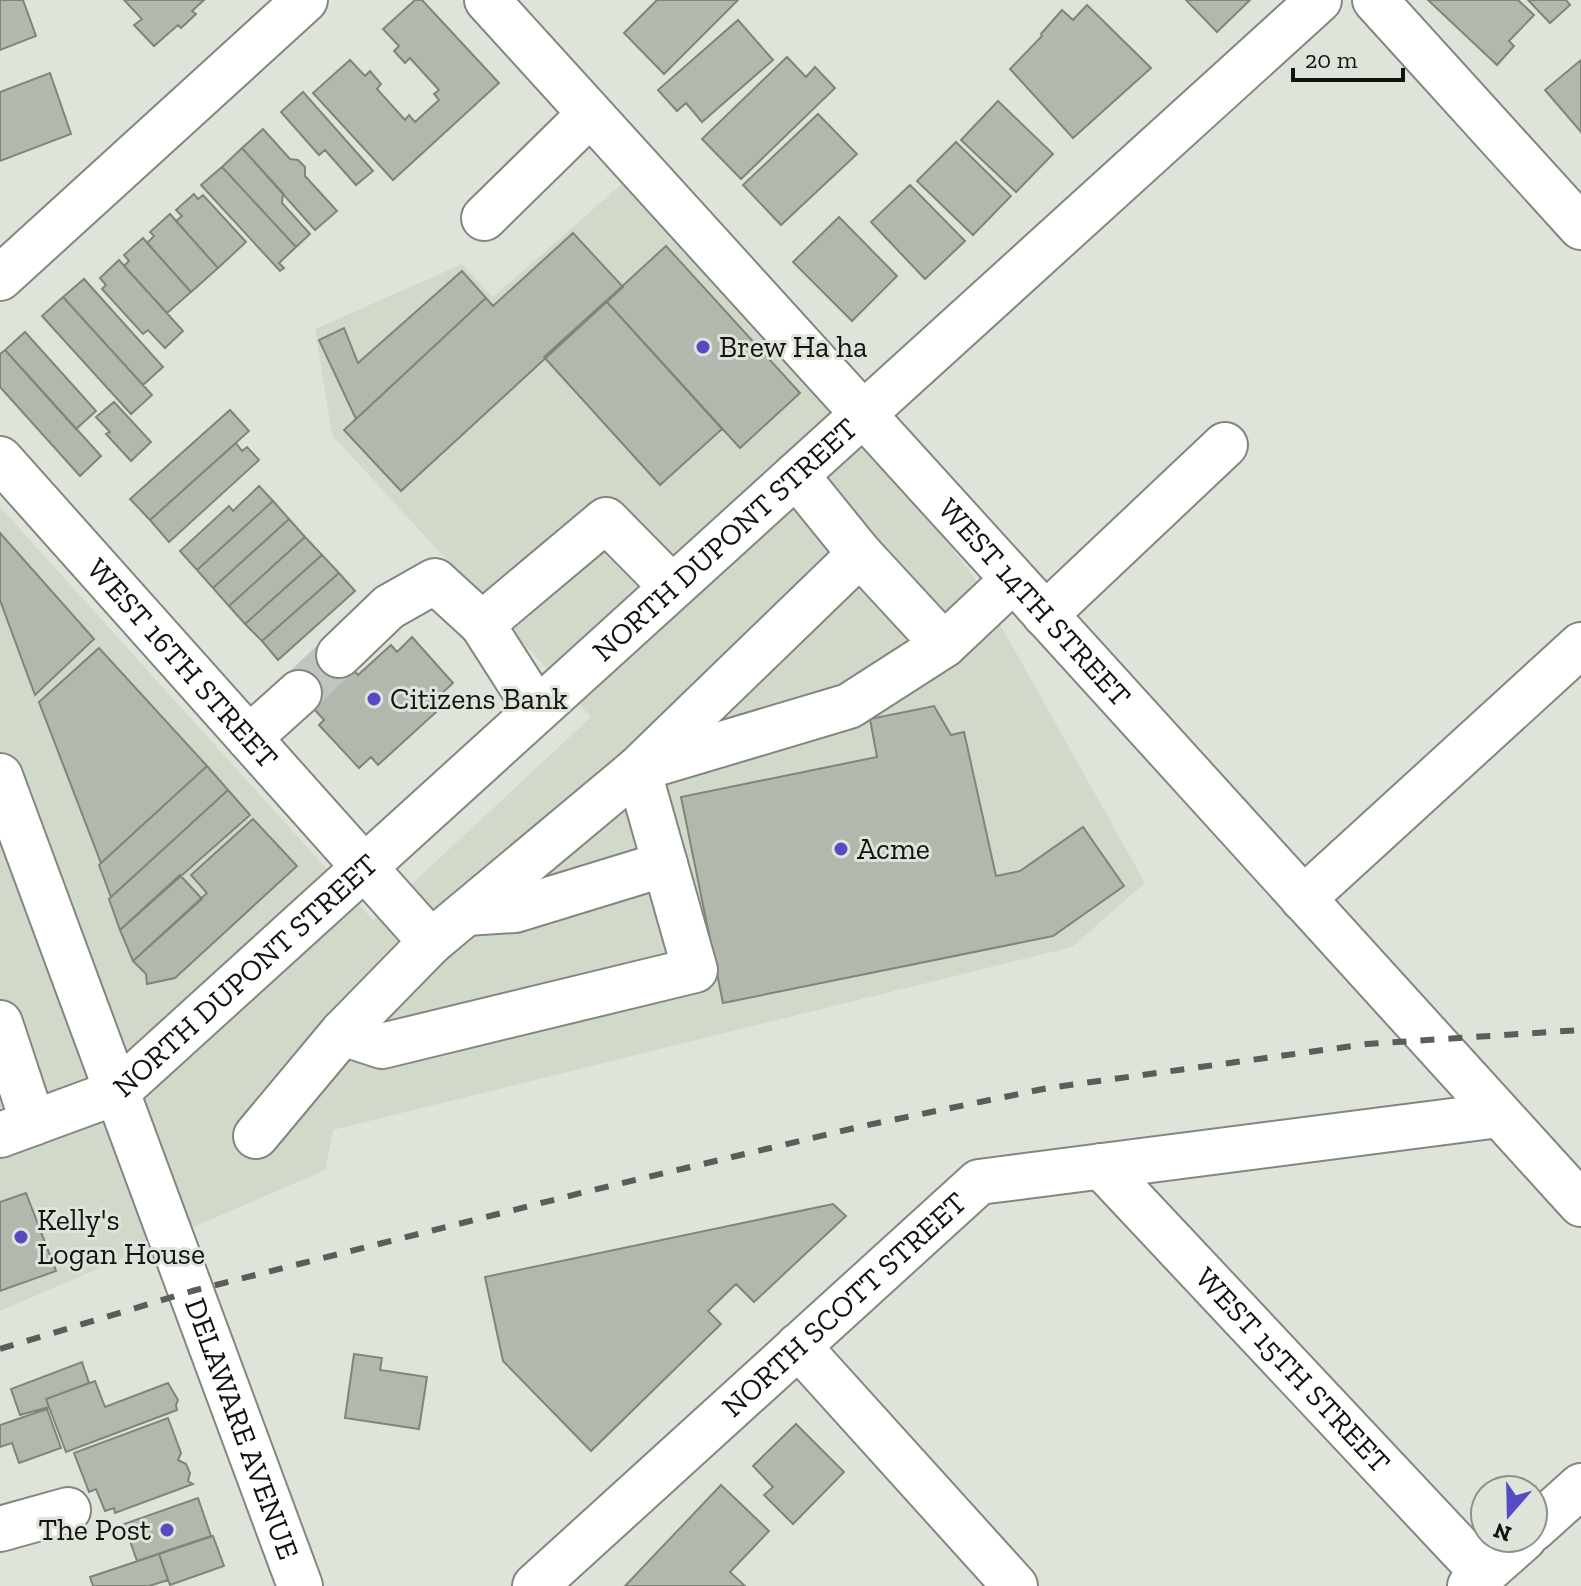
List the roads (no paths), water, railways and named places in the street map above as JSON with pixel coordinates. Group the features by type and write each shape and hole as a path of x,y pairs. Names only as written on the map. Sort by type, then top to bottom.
{"street":[{"path":"0,278 305,0"},
{"name":"WEST 14TH STREET","path":"487,0 1581,1204"},
{"name":"NORTH DUPONT STREET","path":"16,1129 117,1092 1319,0"},
{"path":"1375,0 1581,227"},
{"path":"484,218 590,114"},
{"path":"1045,615 1225,445"},
{"name":"WEST 16TH STREET","path":"0,459 431,942"},
{"path":"796,475 860,554 944,645"},
{"path":"482,624 606,520 672,587"},
{"path":"256,1136 342,1033 431,942 638,769 860,554"},
{"path":"638,769 849,706 944,645 1013,580"},
{"path":"339,655 389,607 435,581 482,624 537,710"},
{"path":"1303,899 1578,652"},
{"path":"249,738 299,693"},
{"path":"342,1033 382,1046 695,970 638,769"},
{"name":"DELAWARE AVENUE","path":"0,776 300,1586"},
{"path":"466,913 515,910 665,864"},
{"path":"0,1023 16,1129"},
{"name":"NORTH SCOTT STREET","path":"535,1586 979,1182 1499,1115"},
{"name":"WEST 15TH STREET","path":"1101,1166 1477,1580"},
{"path":"798,1346 992,1578"},
{"path":"1549,1515 1581,1486"},
{"path":"0,1529 68,1510"},
{"path":"1477,1580 1506,1554"}],"tunnel":[{"path":"299,693 339,655"}],"railway":[{"path":"0,1349 192,1291 593,1190 863,1126 1048,1088 1367,1044 1581,1030"}],"place":[{"name":"Brew Ha ha","path":"703,347"},
{"name":"Citizens Bank","path":"374,699"},
{"name":"Acme","path":"841,849"},
{"name":"Kelly's Logan House","path":"21,1237"},
{"name":"The Post","path":"167,1530"}]}
